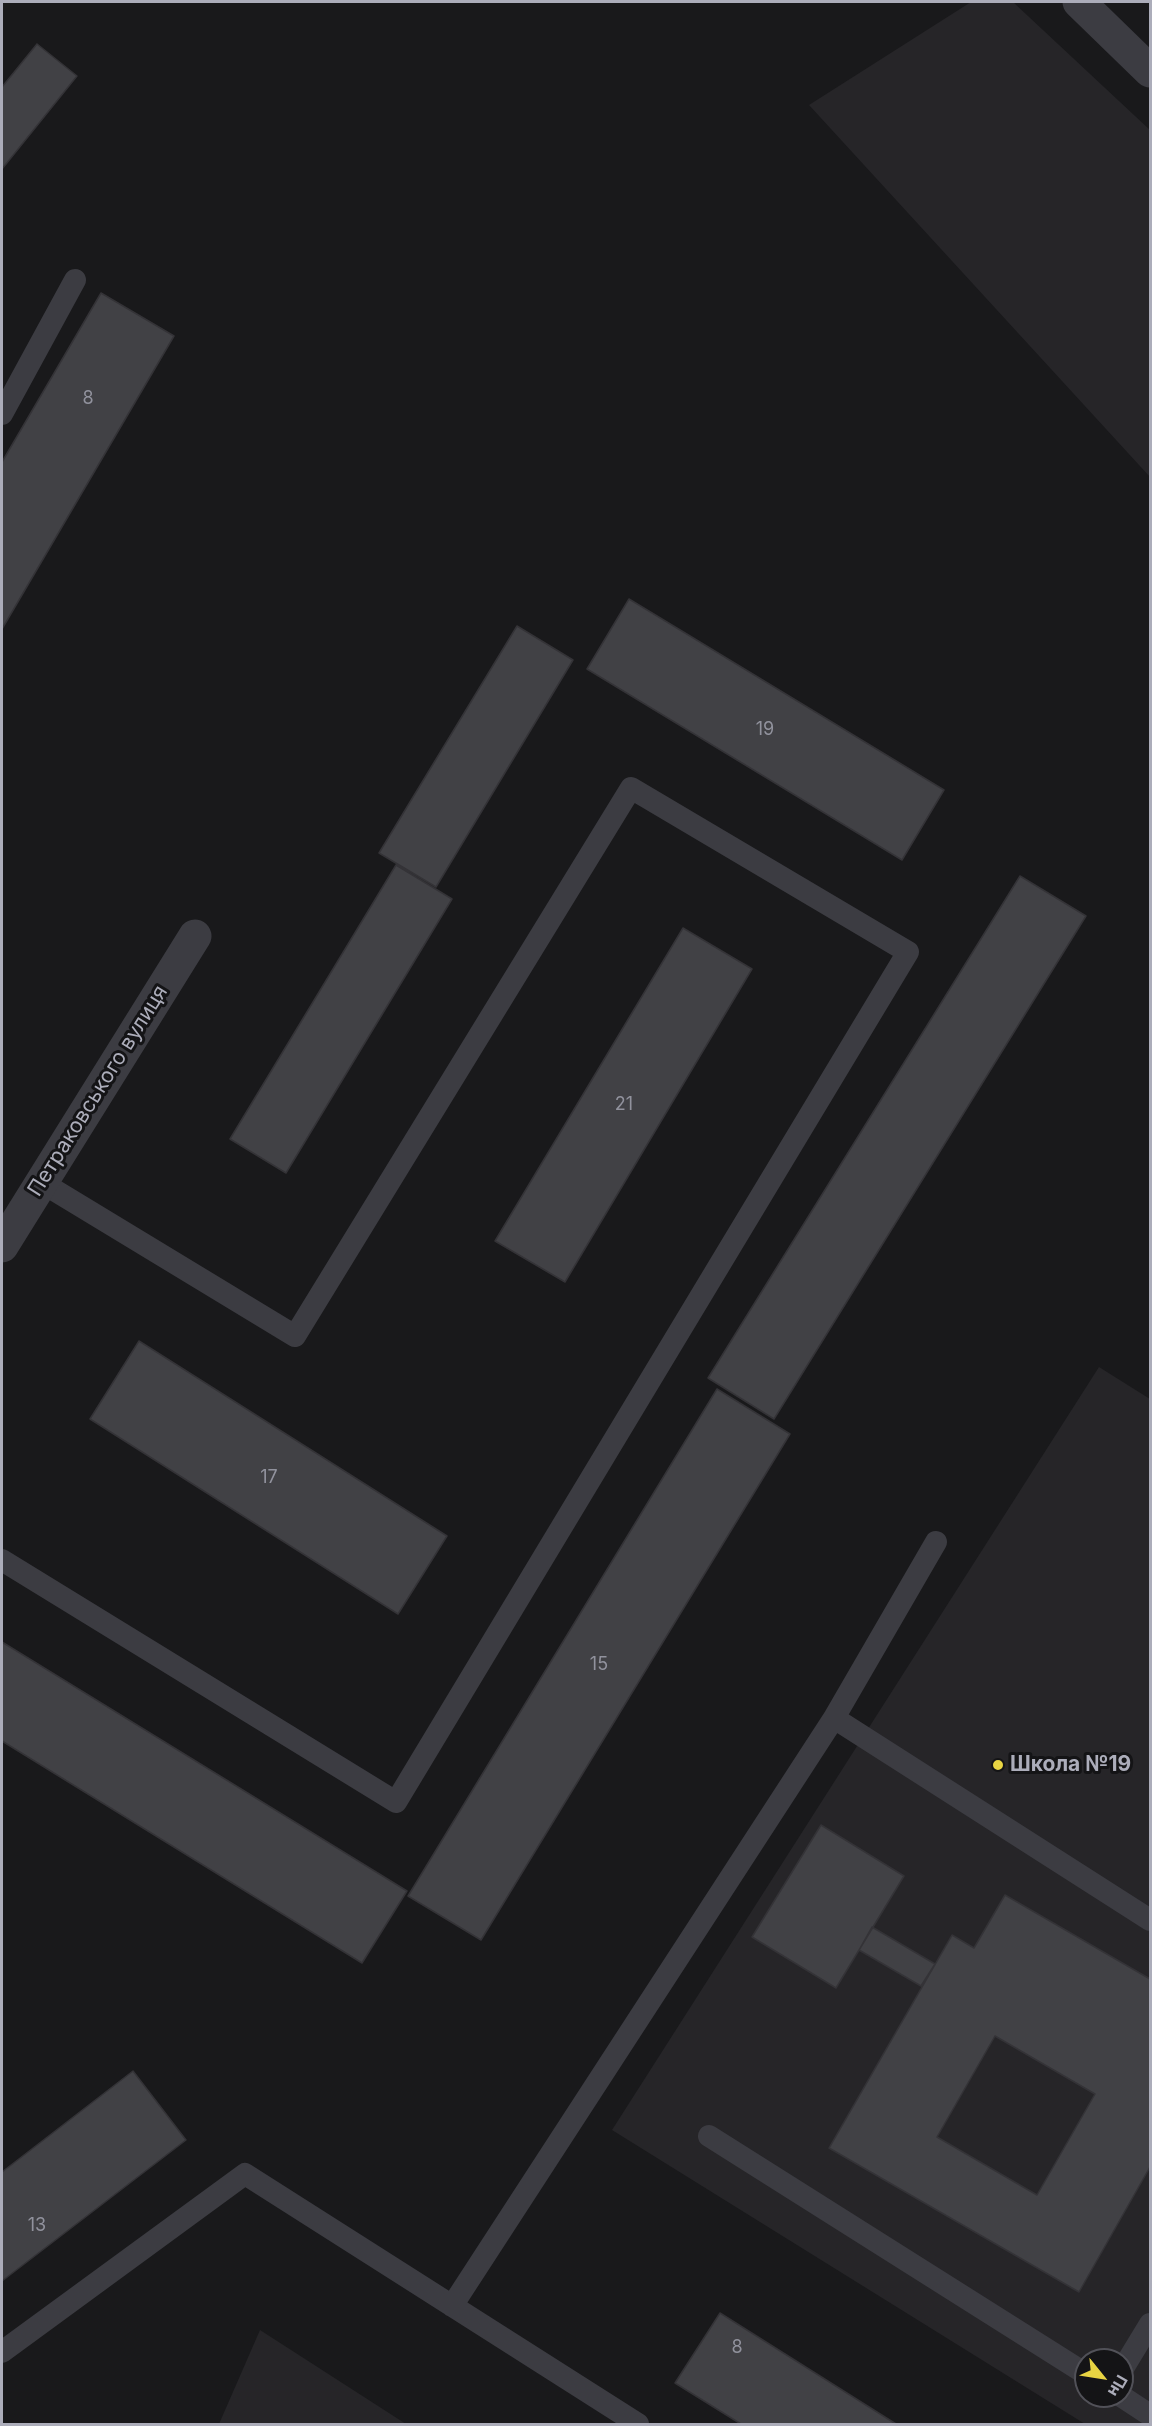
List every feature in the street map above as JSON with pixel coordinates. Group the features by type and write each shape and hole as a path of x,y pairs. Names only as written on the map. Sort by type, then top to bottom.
{"street":[{"path":"1079,2 1150,71"},
{"name":"Петраковського вулиця","path":"4,1237 195,936"}],"lane":[{"path":"2,414 75,280"},
{"path":"2,1560 396,1802 908,952 632,788 295,1336 41,1182"},
{"path":"452,2306 834,1718 936,1542"},
{"path":"834,1718 1150,1920"},
{"path":"709,2136 1074,2366"},
{"path":"2,2352 245,2174 638,2424"},
{"path":"1134,2350 1150,2324"},
{"path":"1134,2405 1150,2415"}],"shaded area":[{"path":"971,2 1013,2 1150,130 1150,477 809,105"},
{"name":"Школа №19","path":"1099,1367 1150,1399 1150,2424 1085,2424 612,2130"},
{"path":"260,2330 406,2424 219,2424"}],"building":[{"path":"37,44 77,76 2,169 2,87"},
{"path":"101,293 174,336 2,629 2,462"},
{"path":"629,599 944,790 902,860 587,669"},
{"path":"517,626 573,660 436,887 379,853"},
{"path":"396,865 452,899 286,1173 230,1139"},
{"path":"1020,876 1086,916 774,1419 708,1378"},
{"path":"683,928 752,969 565,1282 495,1241"},
{"path":"139,1341 447,1536 398,1614 90,1419"},
{"path":"717,1389 790,1434 481,1940 408,1896"},
{"path":"2,1642 407,1891 362,1963 2,1741"},
{"path":"821,1825 904,1876 836,1988 752,1937"},
{"path":"1005,1895 1150,1979 1150,2167 1079,2292 829,2148 952,1935 974,1948","holes":["995,2036 1095,2094 1037,2195 937,2137"]},
{"path":"872,1927 935,1964 921,1986 859,1950"},
{"path":"133,2071 186,2140 2,2281 2,2172"},
{"path":"720,2313 896,2424 741,2424 675,2383"}],"place":[{"name":"Школа №19","path":"998,1765"}]}
